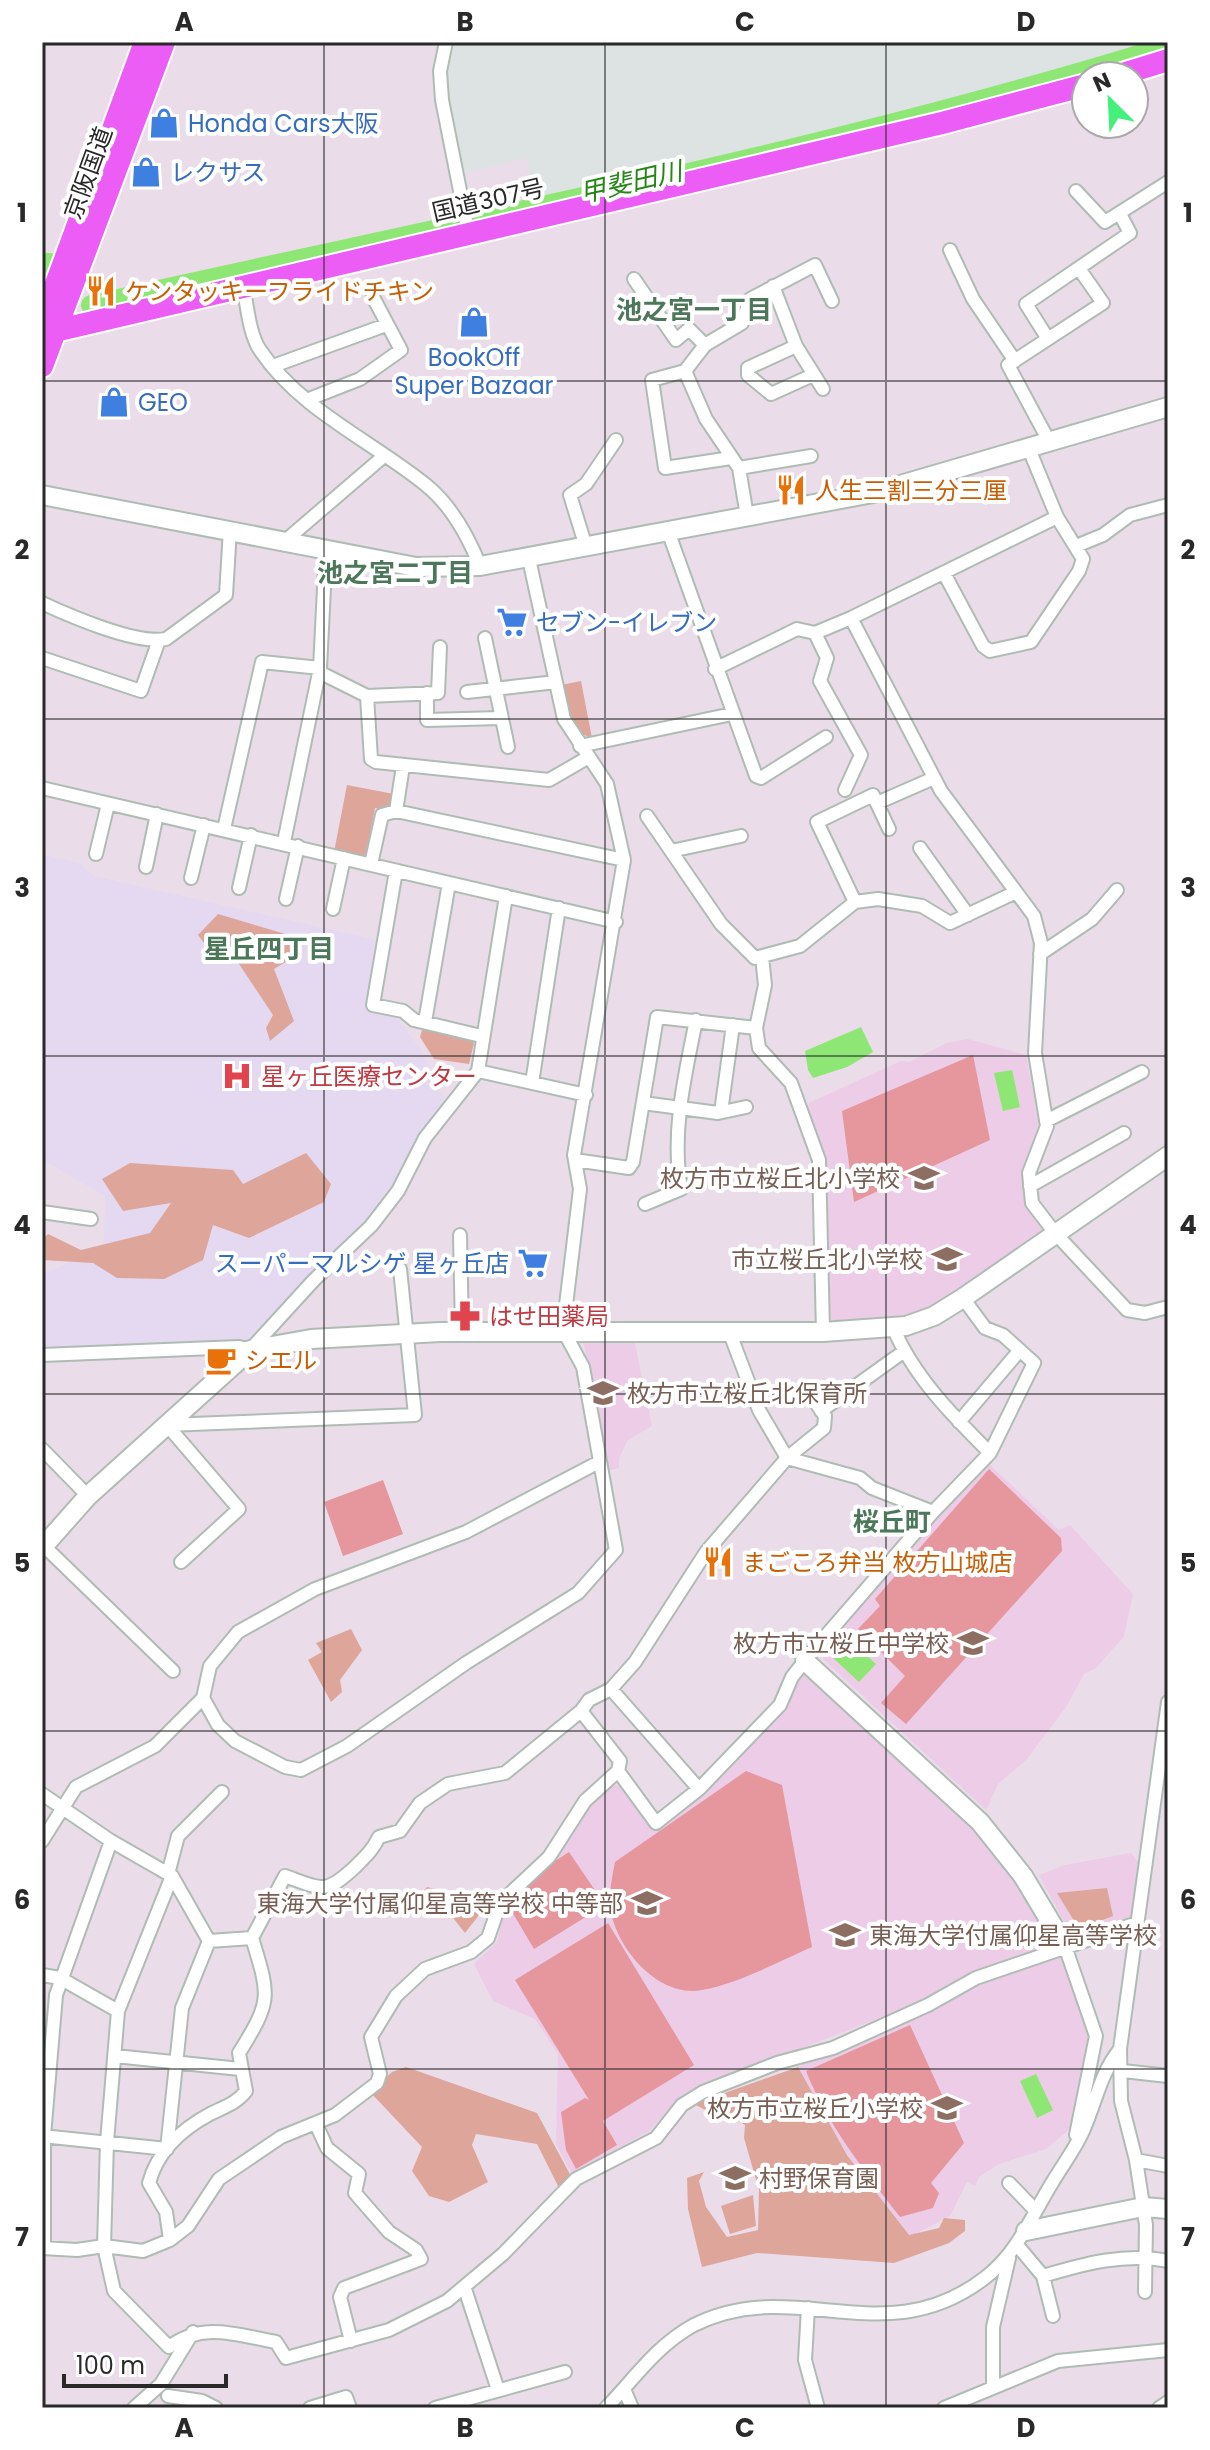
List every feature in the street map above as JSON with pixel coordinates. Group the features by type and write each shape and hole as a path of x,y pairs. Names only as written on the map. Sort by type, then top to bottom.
{"highway":[{"name":"京阪国道","path":"42,366 47,329 145,42"},
{"name":"京阪国道","path":"47,329 164,42"},
{"name":"国道307号","path":"47,329 942,123 1070,89"}],"street":[{"path":"446,42 440,71 442,100 468,231"},
{"path":"1076,191 1105,222 1168,182"},
{"path":"1048,339 1026,304 1130,233 1120,214"},
{"path":"950,250 973,299 1015,361"},
{"path":"811,456 665,468 652,380 685,371 705,345 742,323 750,299 815,265 832,301"},
{"path":"1050,443 1008,365 1103,303 1080,270"},
{"path":"634,279 676,340 689,329 705,345"},
{"path":"243,285 258,347 273,366 309,399 437,496 467,534 480,566"},
{"path":"773,286 796,346 823,389"},
{"path":"309,399 360,379 401,350 373,297"},
{"path":"273,366 386,325"},
{"path":"796,346 748,368 748,375 771,394 813,375"},
{"path":"685,371 706,419 735,463 747,516"},
{"path":"42,495 416,567 480,566 873,493 1168,407"},
{"path":"586,547 570,495 586,484 616,440"},
{"path":"945,575 983,646 990,651 1026,646 1079,571 1083,559 1057,517 1029,449"},
{"path":"285,541 384,456"},
{"path":"1076,546 1103,535 1130,515 1168,505"},
{"path":"715,669 797,629 815,633 851,618 945,575 1057,517"},
{"path":"42,603 69,616 159,640 166,639 226,595 230,529"},
{"path":"668,531 715,669 756,776 761,778 826,737"},
{"path":"284,842 319,670 326,548"},
{"path":"203,1698 218,1725 235,1741 285,1767 301,1770 347,1746 466,1663 578,1593 616,1550 583,1367 563,1330 580,1189 575,1160 624,860 607,784 564,719 529,559"},
{"path":"851,618 934,778 1014,893 1034,916 1040,954 1035,1053 1046,1121 1029,1173 1032,1203 1055,1233 1127,1310 1145,1313 1168,1307"},
{"path":"815,633 827,658 820,681 861,755 845,790"},
{"path":"485,638 508,747"},
{"path":"42,658 141,691 159,640"},
{"path":"224,829 262,662 319,670 367,696 438,693 440,647"},
{"path":"467,692 556,682"},
{"path":"427,693 427,720 501,718"},
{"path":"367,696 371,759 403,766 549,780 587,758"},
{"path":"580,746 732,714"},
{"path":"396,811 403,766"},
{"path":"877,803 934,778"},
{"path":"42,788 284,842 616,922"},
{"path":"855,902 817,822 873,795 889,829"},
{"path":"96,854 108,804"},
{"path":"371,864 382,815 396,811 624,860"},
{"path":"146,867 157,814"},
{"path":"647,816 721,924 755,958 800,946 855,902 878,899 922,906 950,923 1014,893"},
{"path":"191,878 204,825"},
{"path":"239,888 251,835"},
{"path":"671,851 741,836"},
{"path":"286,899 298,846"},
{"path":"920,848 968,915"},
{"path":"333,909 344,858"},
{"path":"396,871 373,1005 403,1011 414,1020 481,1036"},
{"path":"425,1022 449,883"},
{"path":"1040,954 1092,919 1117,890"},
{"path":"173,1671 43,1547 88,1496 250,1350 314,1280 371,1226 398,1191 425,1138 478,1071 481,1036 506,896"},
{"path":"532,1083 559,908"},
{"path":"762,957 765,985 756,1028 759,1048 791,1083 819,1160 823,1332"},
{"path":"575,1160 629,1168 633,1162 657,1017 756,1028"},
{"path":"645,1204 681,1189 676,1157 679,1108 696,1020"},
{"path":"721,1112 733,1025"},
{"path":"478,1071 586,1095"},
{"path":"1046,1121 1142,1072"},
{"path":"643,1103 721,1112 746,1107"},
{"path":"1030,1186 1124,1133"},
{"path":"42,1355 239,1347 250,1350 311,1339 462,1332 823,1332 893,1327 934,1316 963,1298 1168,1156"},
{"path":"42,1212 91,1219"},
{"path":"460,1235 462,1332"},
{"path":"167,1425 415,1415 400,1269"},
{"path":"618,1771 656,1823 699,1789 780,1705 792,1677 805,1661 933,1512 990,1453 1034,1363 1003,1335 985,1328 963,1298"},
{"path":"893,1327 903,1352 959,1422 990,1453"},
{"path":"729,1331 759,1410 787,1458 860,1478 872,1488 933,1512"},
{"path":"959,1422 1020,1350"},
{"path":"821,1411 903,1352"},
{"path":"170,2240 166,2212 149,2183 167,2149 194,2123 240,2099 246,2091 239,2053 263,2015 268,1993 252,1938 285,1876 324,1888 340,1884 370,1855 379,1837 400,1831 420,1803 448,1784 505,1773 581,1711 589,1700 611,1689 635,1662 706,1552 787,1458 824,1428 825,1416 805,1387"},
{"path":"167,1425 239,1509 181,1562"},
{"path":"42,1449 88,1496"},
{"path":"42,1841 60,1807 76,1787 155,1746 203,1698 210,1666 238,1632 315,1589 466,1532 599,1462"},
{"path":"805,1661 980,1822 1023,1876 1065,1946 1096,2036 1075,2144"},
{"path":"611,1689 699,1789"},
{"path":"1145,2292 1143,2207 1136,2160 1121,2101 1123,2071 1120,2049 1168,1702"},
{"path":"111,1841 60,1978 43,2136 43,2248 77,2250 104,2246 143,2251 170,2240 188,2226 219,2179 281,2137 335,2115 377,2083 380,2074 371,2037 396,1996 425,1969 471,1952 488,1938 500,1903 549,1857 585,1801 618,1771 620,1761 581,1711"},
{"path":"222,1792 178,1836 170,1875 118,2011 107,2142 104,2246 114,2291 169,2347 194,2331 276,2342 286,2358 351,2341 416,2318 465,2289 576,2179 656,2138 682,2105 703,2092 777,2063 833,2048 928,2005 976,1978 1137,1923"},
{"path":"42,1794 111,1841 170,1875 209,1941"},
{"path":"209,1941 252,1938"},
{"path":"167,2149 179,2063 182,2008 209,1941"},
{"path":"42,1975 60,1978 118,2011"},
{"path":"993,2387 993,2327 1009,2258 1075,2144 1105,2067 1120,2049"},
{"path":"115,2056 240,2069"},
{"path":"1123,2071 1168,2076"},
{"path":"316,2124 327,2148 359,2174 355,2193 389,2232 416,2250 421,2259 344,2288 340,2297 351,2341"},
{"path":"43,2136 167,2149"},
{"path":"1136,2160 1168,2166"},
{"path":"1009,2183 1036,2211"},
{"path":"1022,2238 1143,2207 1168,2209"},
{"path":"1022,2238 1043,2276 1053,2316"},
{"path":"1043,2276 1080,2265 1145,2256 1168,2261"},
{"path":"606,2408 660,2347 694,2325 730,2311 808,2308 875,2316 922,2311 956,2297 1009,2258"},
{"path":"465,2289 498,2390"},
{"path":"808,2308 805,2360 818,2408"},
{"path":"134,2408 165,2390 194,2331"},
{"path":"944,2408 1058,2361 1168,2350"},
{"path":"435,2408 565,2372"},
{"path":"624,2389 632,2408"},
{"path":"165,2390 176,2408"},
{"path":"165,2390 216,2408"},
{"path":"310,2408 346,2397 350,2408"},
{"path":"1159,2408 1168,2402"}],"shaded area":[{"path":"452,42 1168,42 1112,60 1070,60 1070,74 1010,93 536,202 527,158 462,173 445,66"},
{"path":"581,681 592,738 577,730 573,724 566,710 561,685"},
{"path":"347,785 394,794 388,810 375,808 366,854 359,857 334,852"},
{"name":"星ヶ丘医療センター","path":"42,854 79,863 94,876 376,940 365,1007 394,1015 420,1048 445,1103 373,1219 249,1339 42,1351 42,1275 104,1247 105,1196 48,1163 42,1163"},
{"path":"218,914 289,935 294,957 274,969 294,1021 270,1041 266,1028 273,1015 231,952 213,955 198,935"},
{"path":"861,1027 873,1052 847,1067 813,1078 808,1070 805,1051"},
{"path":"422,1030 466,1036 474,1043 469,1064 434,1059 420,1037"},
{"name":"枚方市立桜丘北小学校","path":"968,1039 1026,1055 1038,1119 1037,1138 1027,1164 1026,1208 1044,1232 934,1306 916,1314 827,1321 823,1160 808,1117 809,1103 901,1061 909,1062 947,1043"},
{"path":"973,1055 990,1140 854,1202 842,1111"},
{"path":"1012,1070 1020,1107 1003,1111 994,1073"},
{"path":"306,1153 331,1184 324,1202 249,1238 213,1225 203,1260 164,1279 117,1278 93,1263 42,1260 42,1240 48,1234 81,1250 150,1233 171,1203 123,1211 102,1179 130,1163 233,1170 243,1184"},
{"path":"634,1339 652,1426 628,1440 619,1458 619,1468 606,1471 583,1340"},
{"name":"枚方市立桜丘中学校","path":"989,1464 1059,1530 1070,1525 1133,1594 1124,1636 1096,1668 1084,1674 1066,1707 1026,1760 998,1784 986,1810 823,1659 823,1650 952,1498"},
{"path":"989,1469 1061,1538 1062,1551 906,1724 881,1703 905,1676 858,1629 880,1606 875,1599"},
{"path":"383,1480 403,1534 343,1556 324,1502"},
{"path":"351,1629 362,1650 340,1680 342,1692 331,1702 308,1660 322,1652 316,1643"},
{"path":"848,1638 876,1664 859,1682 831,1656"},
{"path":"806,1672 976,1832 1016,1879 1053,1939 1051,1944 973,1973 922,2002 700,2087 677,2100 649,2131 572,2174 556,2144 558,2054 535,2019 493,2001 474,1964 497,1942 506,1903 584,1812 612,1786 624,1785 656,1827 716,1781 783,1708 794,1681"},
{"path":"746,1771 782,1785 812,1947 716,1987 686,1991 671,1987 643,1968 615,1927 610,1900 615,1862"},
{"path":"569,1852 605,1905 534,1949 508,1905 552,1863"},
{"path":"1131,1853 1139,1863 1131,1917 1074,1940 1039,1875 1065,1865"},
{"path":"427,1887 469,1897 483,1910 465,1933 442,1904 423,1892"},
{"path":"1107,1888 1113,1916 1079,1929 1057,1893"},
{"path":"608,1923 694,2065 603,2121 617,2145 576,2169 566,2150 561,2112 585,2098 589,2100 515,1980"},
{"name":"枚方市立桜丘小学校","path":"1060,1956 1064,1958 1090,2032 1070,2129 1046,2149 999,2164 980,2176 975,2186 967,2182 950,2216 913,2235 900,2236 793,2069 915,2019 977,1986"},
{"path":"910,2025 964,2143 931,2183 939,2193 933,2208 900,2217 836,2129 806,2071"},
{"path":"406,2067 537,2113 572,2178 560,2190 537,2144 476,2134 472,2145 488,2182 449,2202 429,2196 412,2171 422,2147 370,2092 392,2072"},
{"path":"798,2067 847,2155 909,2235 939,2228 944,2218 965,2220 965,2231 949,2243 894,2263 757,2253 702,2267 688,2209 687,2178 704,2172 699,2181 706,2207 727,2237 758,2230 759,2190 744,2138 745,2125 728,2115 725,2107 707,2111 694,2104"},
{"path":"1036,2074 1053,2110 1037,2118 1020,2081"},
{"path":"753,2195 756,2226 730,2234 721,2206"}],"waterway":[{"name":"甲斐田川","path":"91,305 767,154 902,121 1168,46"},
{"name":"甲斐田川","path":"42,263 50,263"}],"place":[{"name":"Honda Cars大阪","path":"164,123"},
{"name":"レクサス","path":"146,172"},
{"name":"ケンタッキーフライドチキン","path":"101,291"},
{"name":"BookOff Super Bazaar","path":"474,322"},
{"name":"GEO","path":"114,402"},
{"name":"人生三割三分三厘","path":"791,490"},
{"name":"セブン-イレブン","path":"512,622"},
{"name":"星ヶ丘医療センター","path":"237,1076"},
{"name":"枚方市立桜丘北小学校","path":"924,1178"},
{"name":"市立桜丘北小学校","path":"947,1259"},
{"name":"スーパーマルシゲ 星ヶ丘店","path":"533,1263"},
{"name":"はせ田薬局","path":"465,1316"},
{"name":"シエル","path":"221,1360"},
{"name":"枚方市立桜丘北保育所","path":"603,1393"},
{"name":"まごころ弁当 枚方山城店","path":"718,1562"},
{"name":"枚方市立桜丘中学校","path":"973,1643"},
{"name":"東海大学付属仰星高等学校 中等部","path":"647,1903"},
{"name":"東海大学付属仰星高等学校","path":"845,1935"},
{"name":"枚方市立桜丘小学校","path":"947,2108"},
{"name":"村野保育園","path":"735,2178"}],"district":[{"name":"池之宮一丁目","path":"694,310"},
{"name":"池之宮二丁目","path":"395,573"},
{"name":"星丘四丁目","path":"269,949"},
{"name":"桜丘町","path":"892,1522"}]}
